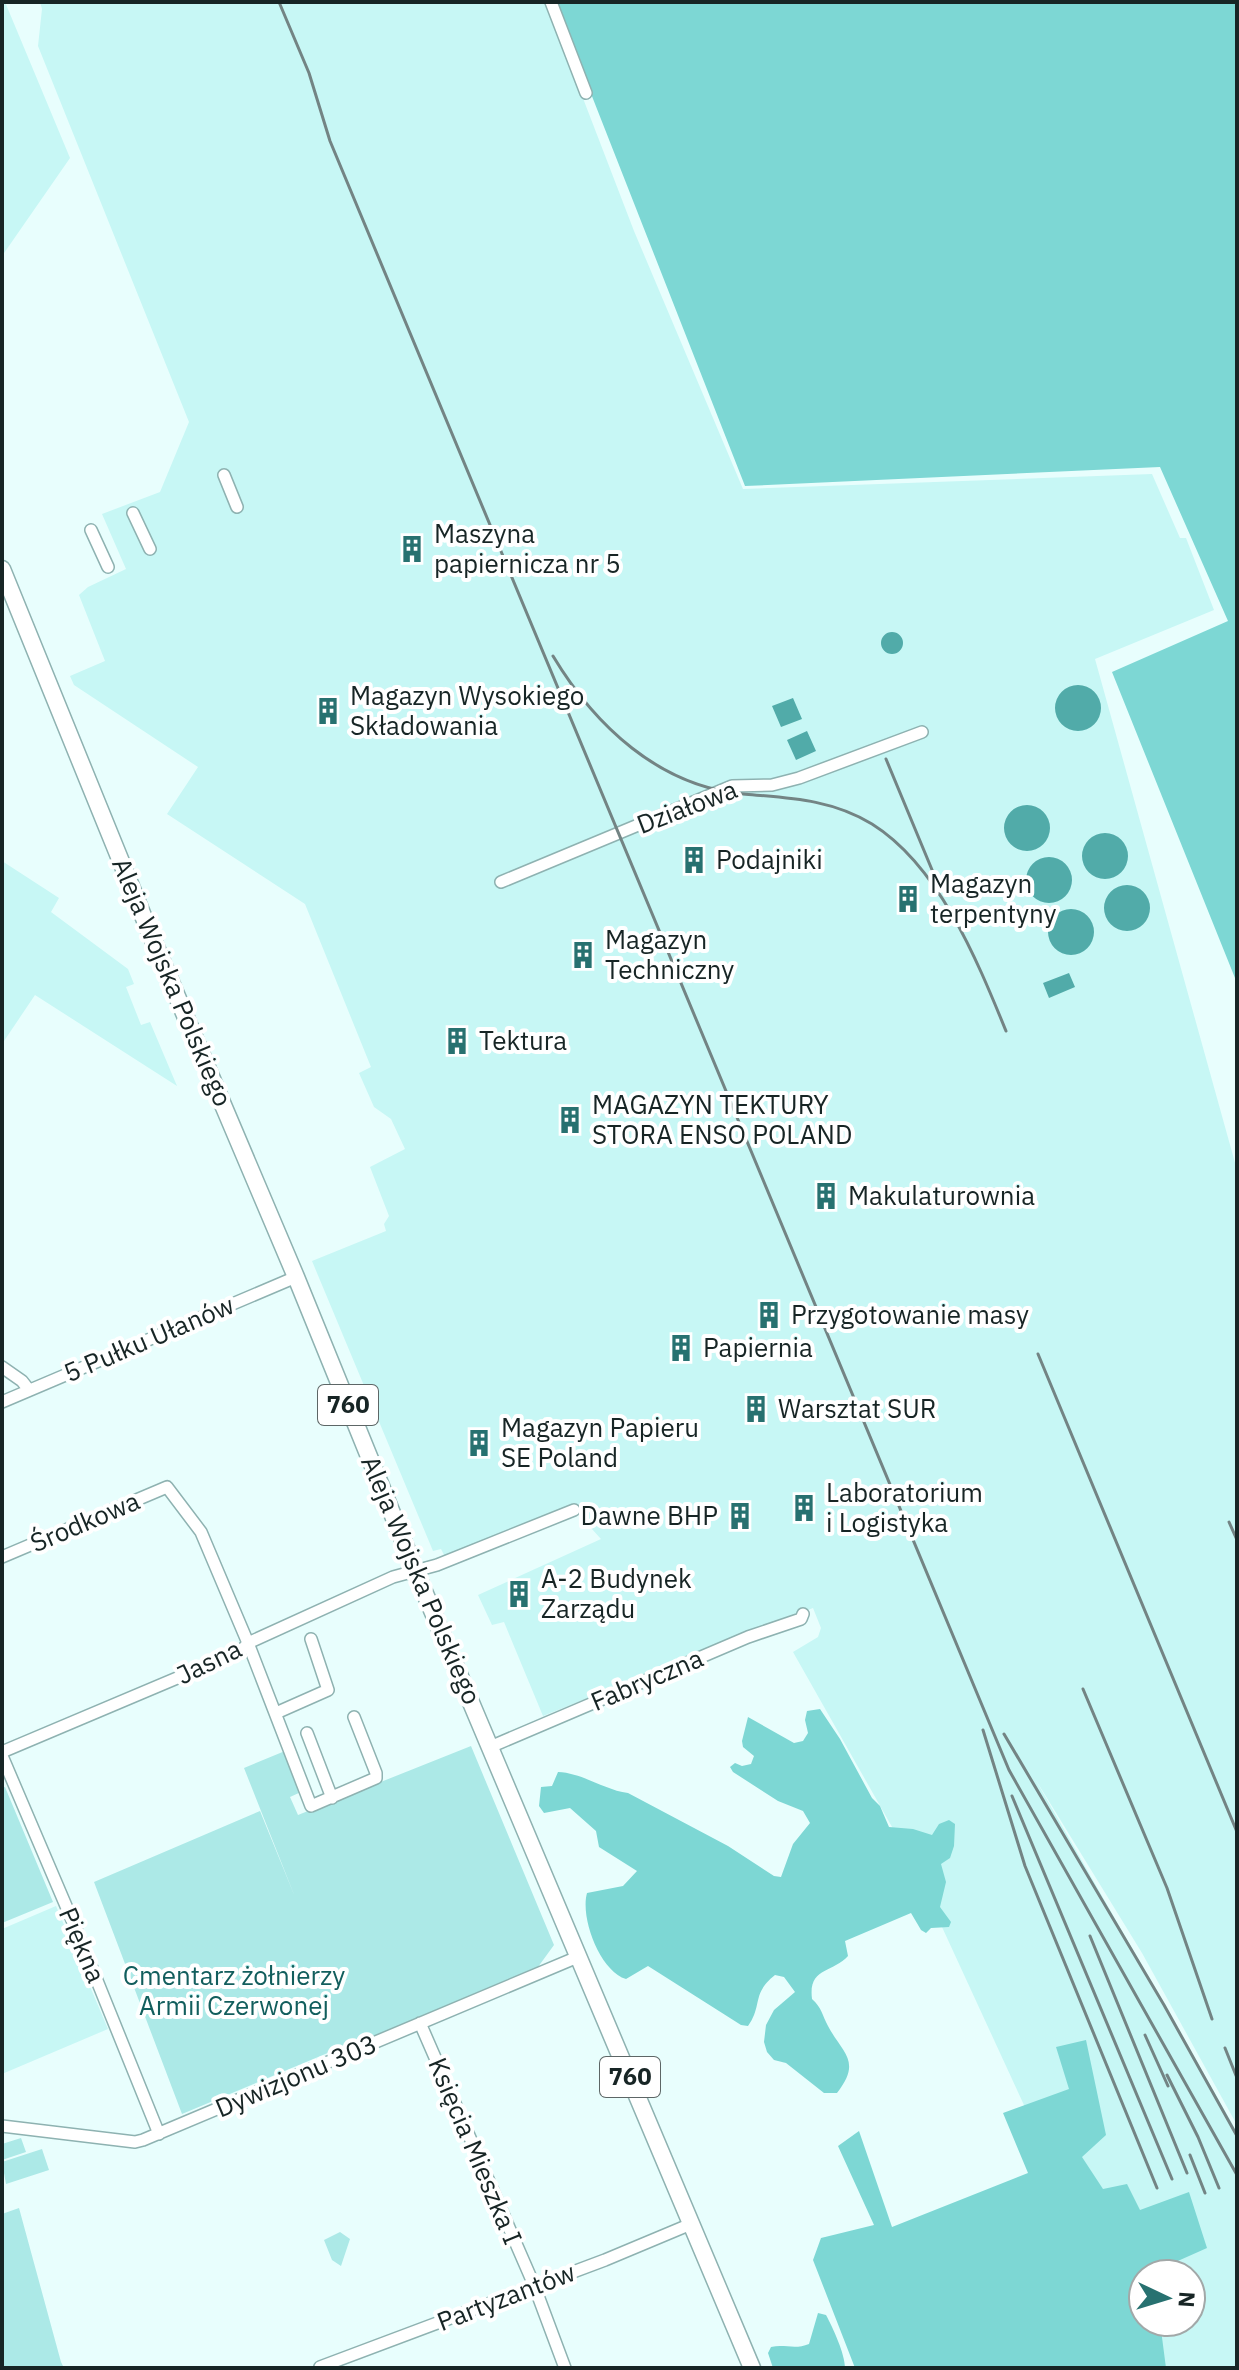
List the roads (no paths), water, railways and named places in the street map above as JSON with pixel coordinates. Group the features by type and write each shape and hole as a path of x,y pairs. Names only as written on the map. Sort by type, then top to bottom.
{"main road":[{"name":"Aleja Wojska Polskiego","path":"2,569 148,928 752,2368"}],"street":[{"path":"551,2 586,93"},
{"path":"224,475 237,507"},
{"path":"133,513 150,549"},
{"path":"91,530 108,567"},
{"name":"Działowa","path":"501,882 732,786 772,785 799,778 922,732"},
{"name":"5 Pułku Ułanów","path":"2,1402 296,1277"},
{"path":"2,1367 29,1390"},
{"name":"Środkowa","path":"2,1557 167,1487 201,1532 248,1643"},
{"name":"Jasna","path":"2,1754 241,1651 248,1643 393,1577 458,1557 574,1510"},
{"name":"Fabryczna","path":"490,1747 748,1637 801,1619 803,1614"},
{"path":"276,1713 328,1690 311,1639"},
{"path":"248,1643 311,1806 374,1781 377,1776 354,1717"},
{"path":"307,1733 332,1798"},
{"name":"Piękna","path":"2,1754 159,2134"},
{"name":"Dywizjonu 303","path":"2,2126 135,2142 580,1956"},
{"name":"Księcia Mieszka I","path":"420,2023 534,2285 565,2368"},
{"name":"Partyzantów","path":"320,2367 605,2260 691,2224"}],"railway":[{"path":"279,2 309,73 330,141 1009,1770 1237,2175"},
{"path":"553,656 570,682 609,728 657,765 712,789 809,801 841,809 872,824 896,842 917,864 953,917 969,945 1006,1031"},
{"path":"886,759 935,877"},
{"path":"1038,1354 1237,1832"},
{"path":"1229,1522 1237,1540"},
{"path":"1083,1689 1167,1888 1212,2019"},
{"path":"983,1730 1025,1866 1157,2188"},
{"path":"1004,1734 1164,2005 1237,2136"},
{"path":"1012,1796 1172,2179"},
{"path":"1090,1936 1187,2173"},
{"path":"1145,2035 1168,2086"},
{"path":"1225,2048 1237,2078"},
{"path":"1167,2075 1219,2188"},
{"path":"1190,2155 1205,2193"}],"place":[{"name":"Maszyna papiernicza nr 5","path":"412,549"},
{"name":"Magazyn Wysokiego Składowania","path":"328,711"},
{"name":"Podajniki","path":"694,860"},
{"name":"Magazyn terpentyny","path":"908,899"},
{"name":"Magazyn Techniczny","path":"583,955"},
{"name":"Tektura","path":"457,1041"},
{"name":"MAGAZYN TEKTURY STORA ENSO POLAND","path":"570,1120"},
{"name":"Makulaturownia","path":"826,1196"},
{"name":"Przygotowanie masy","path":"769,1315"},
{"name":"Papiernia","path":"681,1348"},
{"name":"Warsztat SUR","path":"756,1409"},
{"name":"Magazyn Papieru SE Poland","path":"479,1443"},
{"name":"Laboratorium i Logistyka","path":"804,1508"},
{"name":"Dawne BHP","path":"740,1516"},
{"name":"A-2 Budynek Zarządu","path":"519,1594"}],"park label":[{"name":"Cmentarz żołnierzy Armii Czerwonej","path":"234,1991"}]}
